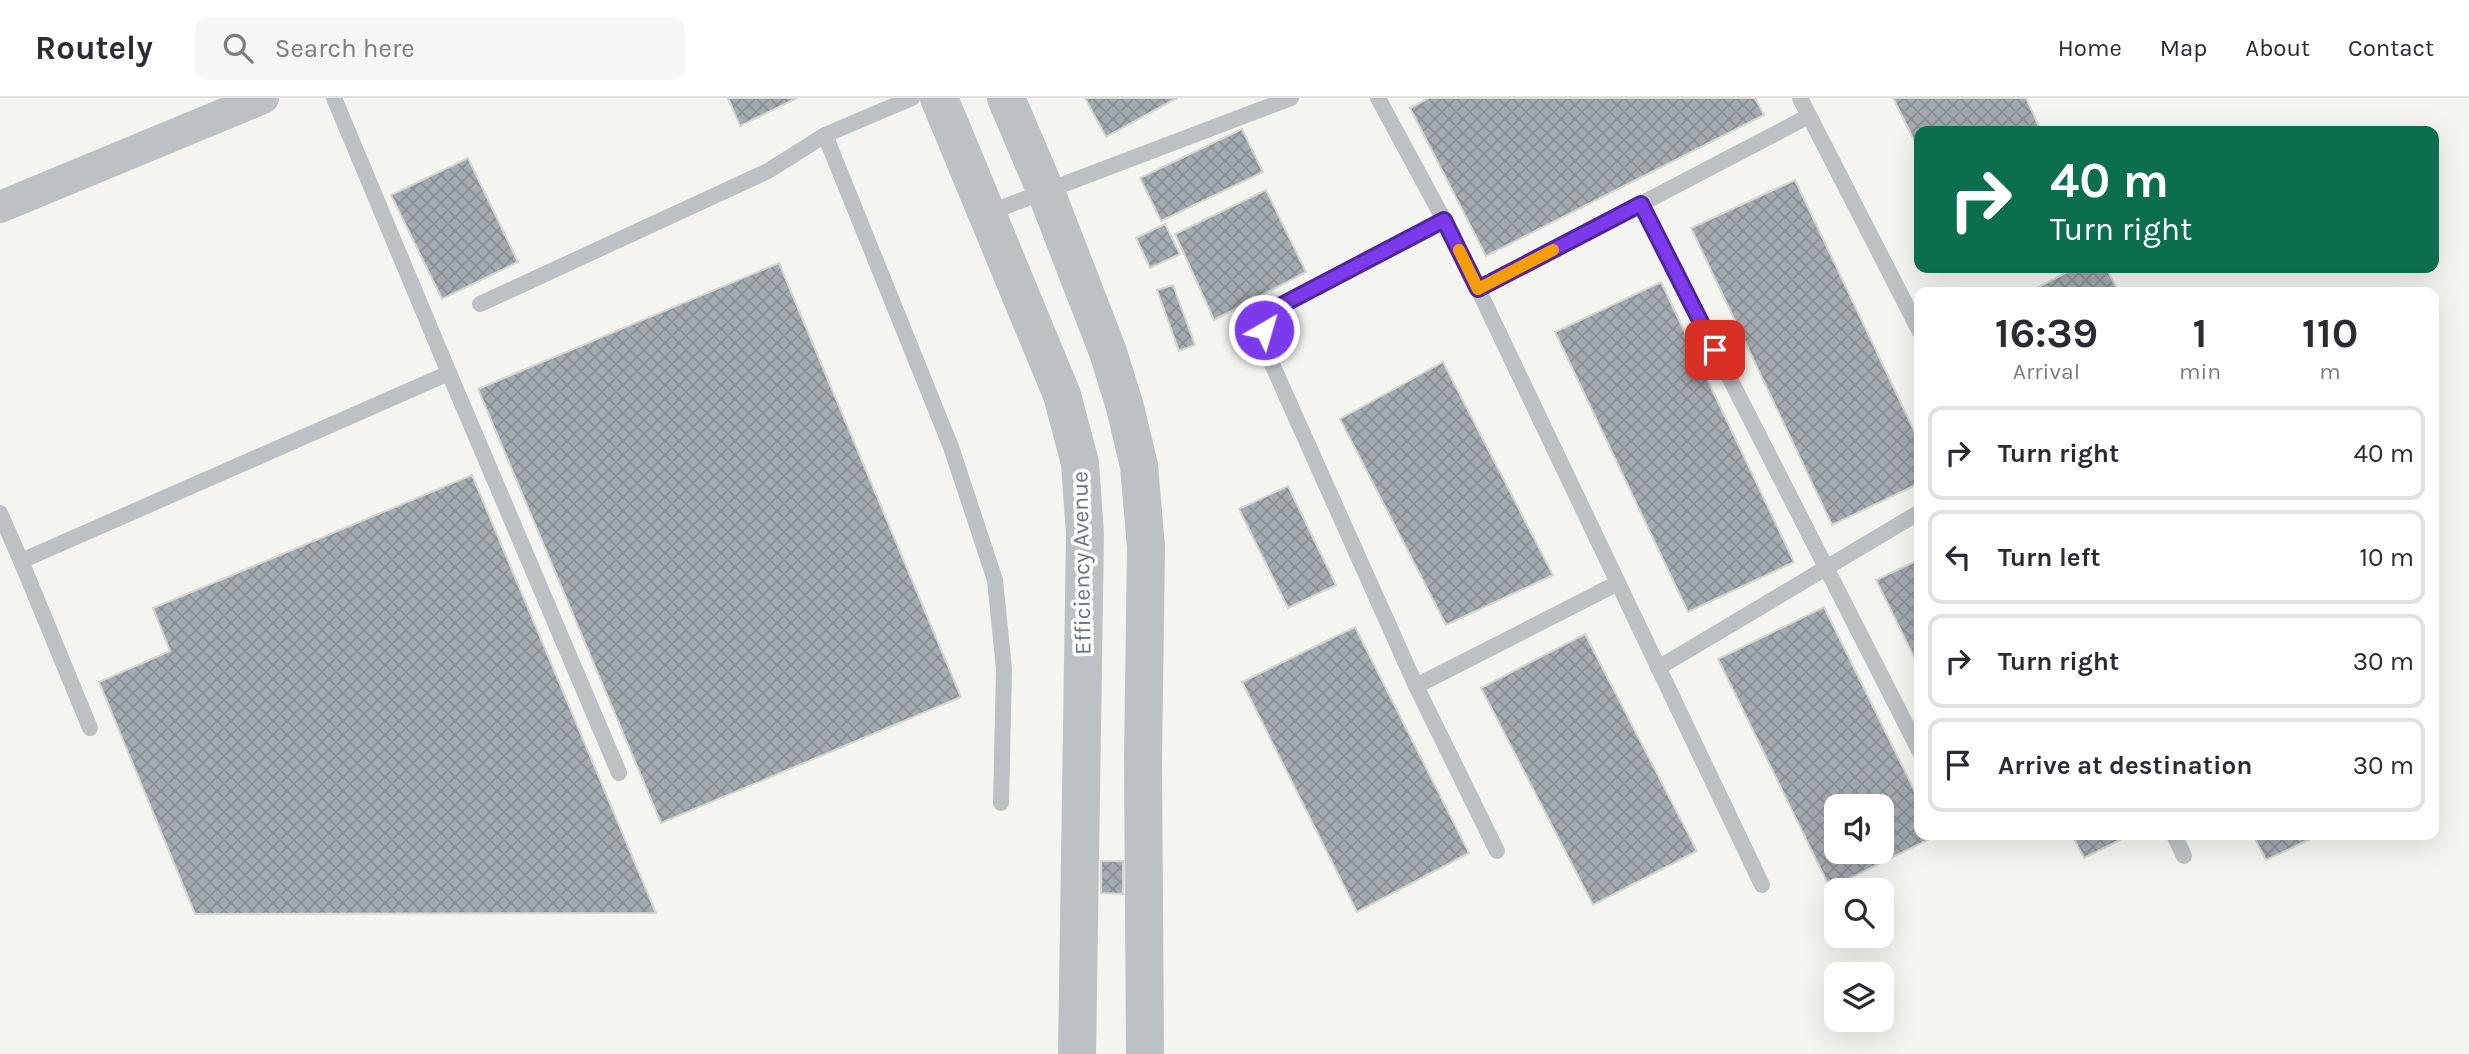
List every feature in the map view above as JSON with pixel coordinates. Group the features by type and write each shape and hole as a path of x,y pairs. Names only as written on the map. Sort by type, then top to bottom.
{"street":[{"path":"0,207 263,98"},
{"name":"Efficiency Avenue","path":"939,98 1062,395 1080,463 1085,534 1077,1054"},
{"path":"1006,98 1108,352 1139,466 1146,547 1143,760 1145,1054"}],"lane":[{"path":"334,98 619,773"},
{"path":"480,304 768,171 825,135 912,98"},
{"path":"988,213 1291,98"},
{"path":"1378,98 1478,289 1762,885"},
{"path":"1800,98 1914,320"},
{"path":"1478,289 1809,116"},
{"path":"825,135 951,447 995,580 1004,669 1001,803"},
{"path":"1641,204 1914,740"},
{"path":"1444,220 1278,307 1268,318 1264,330 1265,344 1416,686 1497,851"},
{"path":"21,561 449,373"},
{"path":"0,513 90,727"},
{"path":"1658,668 1914,516"},
{"path":"1416,686 1618,583"},
{"path":"2176,840 2184,856"}],"building":[{"path":"728,98 797,98 740,126"},
{"path":"1085,98 1177,98 1106,137"},
{"path":"1429,98 1755,98 1764,115 1486,256 1410,108"},
{"path":"1893,98 2026,98 2039,126 1914,126 1914,140"},
{"path":"1242,129 1263,172 1161,221 1140,178"},
{"path":"468,158 518,262 442,299 391,195"},
{"path":"1795,180 1914,430 1914,486 1832,525 1691,228"},
{"path":"1266,190 1306,272 1214,320 1175,234"},
{"path":"1165,224 1180,254 1150,268 1136,238"},
{"path":"779,263 961,697 661,823 478,389"},
{"path":"2066,273 2109,273 2116,287 2038,287"},
{"path":"1661,282 1794,562 1688,612 1555,332"},
{"path":"1173,285 1195,345 1179,351 1157,290"},
{"path":"1443,362 1553,575 1446,625 1340,419"},
{"path":"472,475 656,913 195,914 99,682 170,651 153,608"},
{"path":"1288,486 1336,585 1288,608 1239,509"},
{"path":"1914,562 1914,657 1876,580"},
{"path":"1824,607 1914,790 1914,840 1928,840 1894,857 1894,794 1824,794 1824,864 1879,864 1850,878 1825,878 1718,659"},
{"path":"1355,627 1469,853 1357,912 1242,682"},
{"path":"1585,634 1697,851 1593,905 1481,688"},
{"path":"2075,840 2120,840 2084,858"},
{"path":"2256,840 2308,840 2266,860"},
{"path":"1101,861 1123,861 1123,894 1101,893"}],"slow traffic":[{"path":"1459,250 1478,289 1553,250"}],"route":[{"path":"1264,330 1268,318 1278,307 1444,220 1478,289 1641,204 1715,350"}]}
